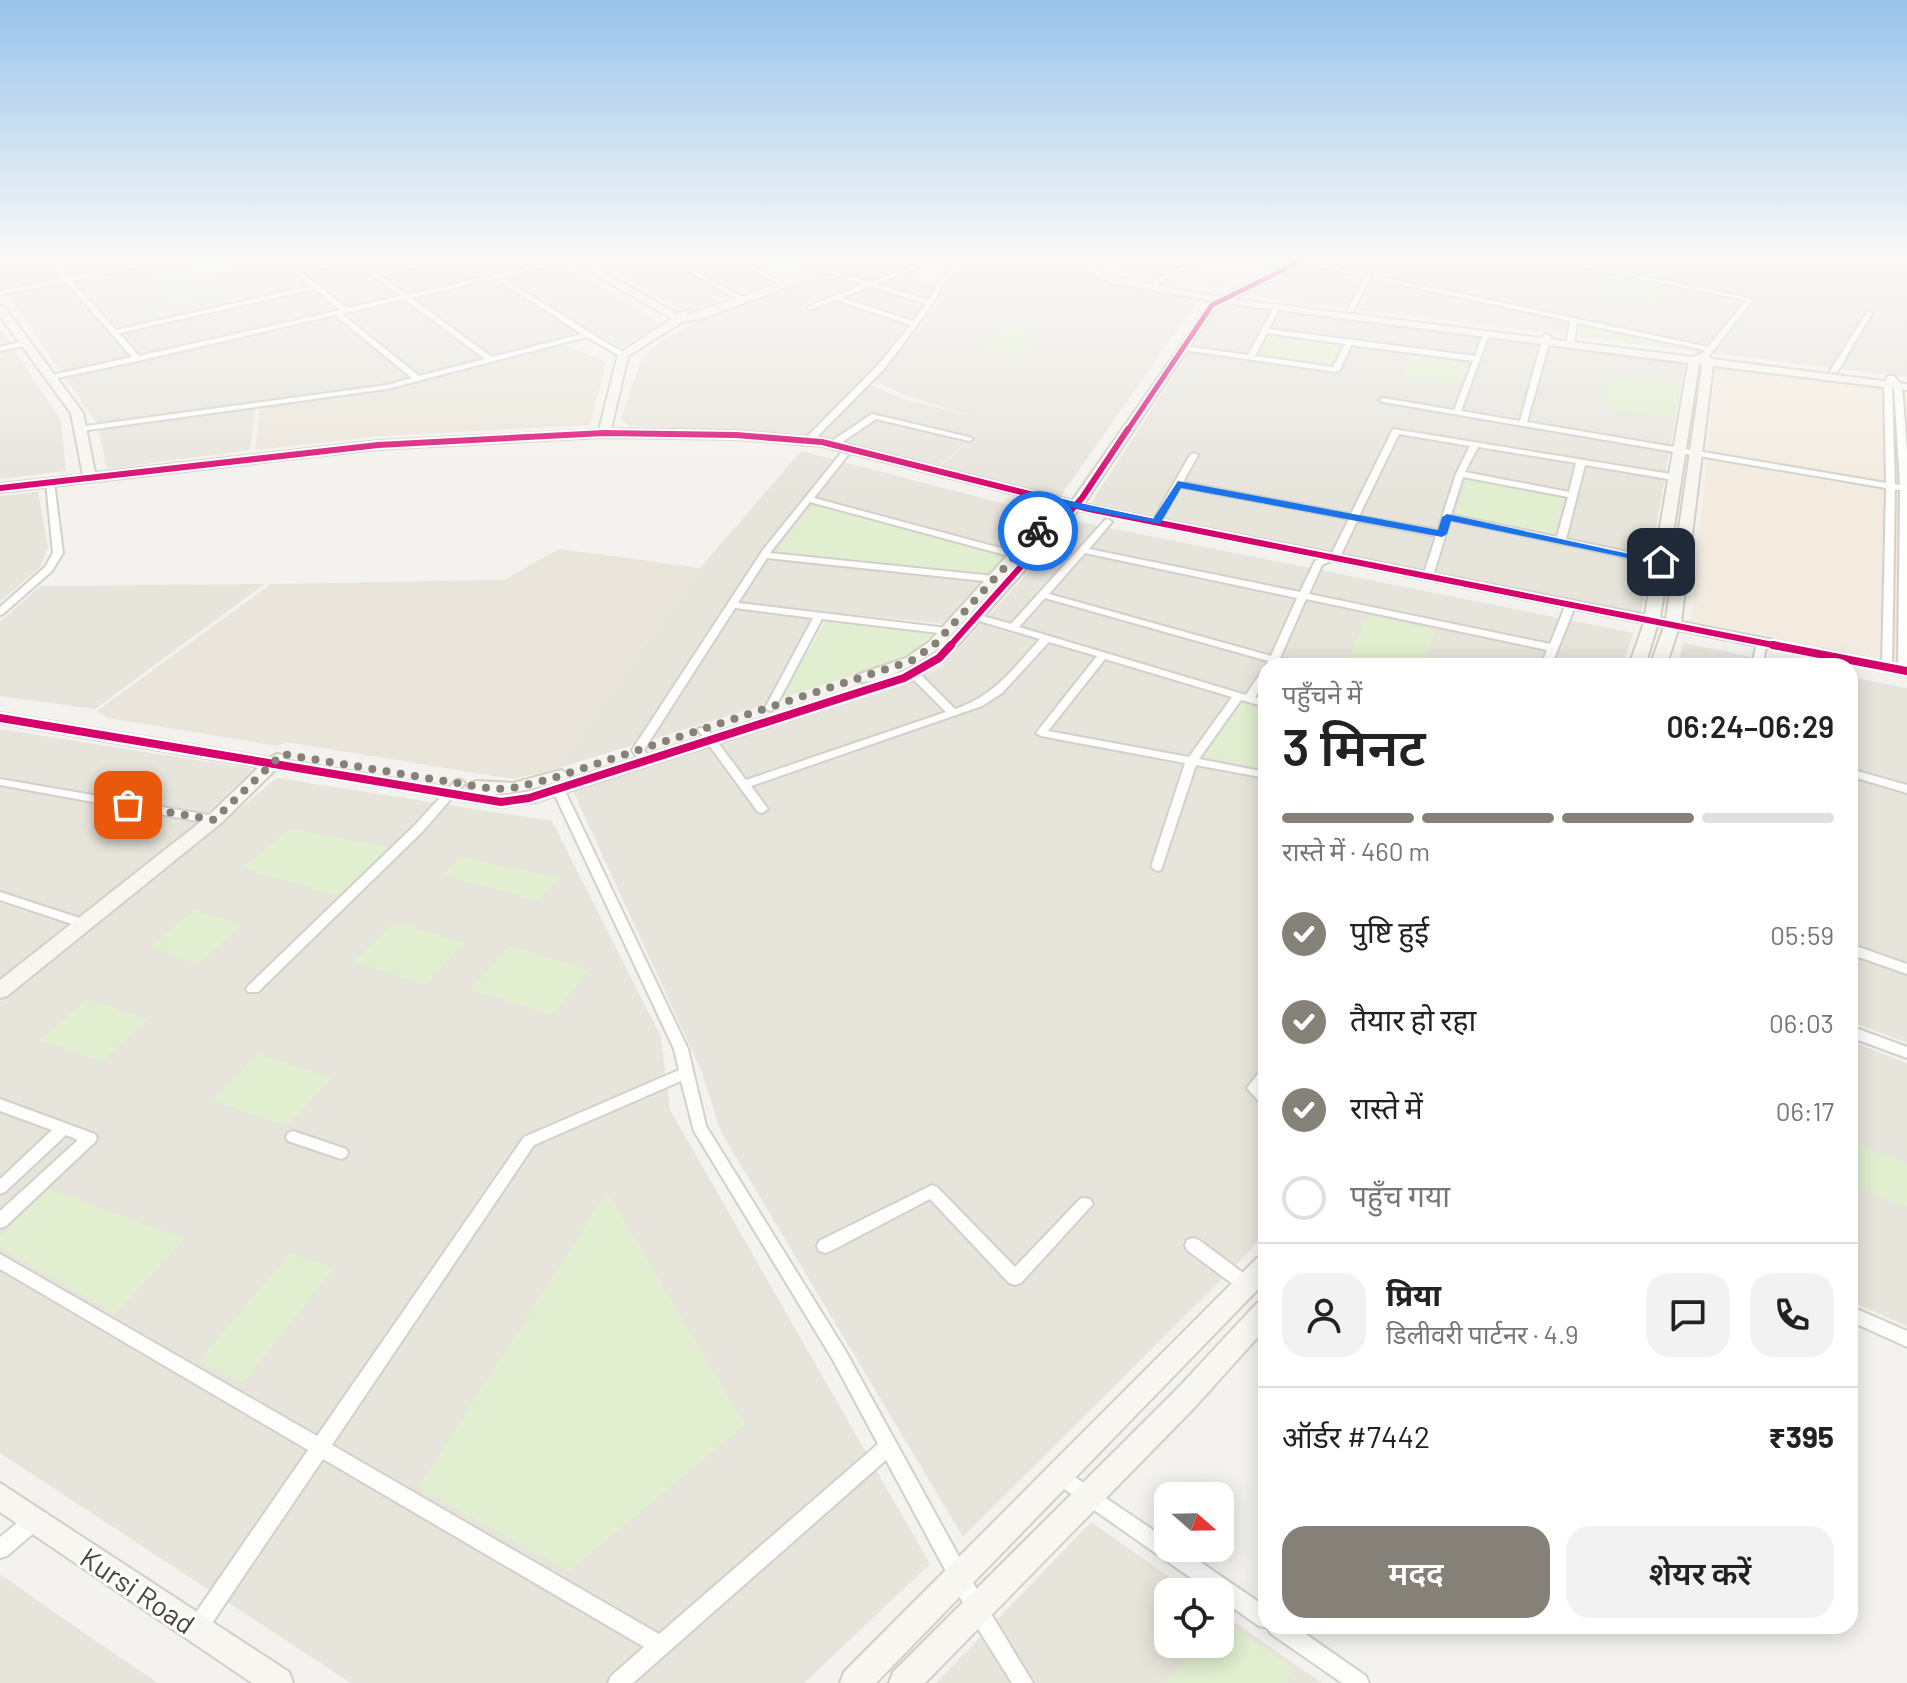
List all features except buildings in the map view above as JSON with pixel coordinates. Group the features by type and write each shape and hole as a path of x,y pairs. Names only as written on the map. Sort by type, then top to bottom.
{"street":[{"path":"21,338 77,413 90,478"},
{"path":"119,338 138,359"},
{"path":"51,378 231,338"},
{"path":"371,338 418,379"},
{"path":"460,338 491,360"},
{"path":"81,429 387,387 577,338"},
{"path":"592,338 623,354"},
{"path":"604,433 623,354 648,338"},
{"path":"806,443 881,367 904,338"},
{"path":"707,735 770,708 911,661 934,645 947,631 970,615 1065,508 1188,338"},
{"path":"1132,414 1190,338"},
{"path":"1250,358 1261,338"},
{"path":"1315,338 1477,359"},
{"path":"1457,412 1486,338"},
{"path":"1529,338 1546,339"},
{"path":"1536,338 1834,371 1898,383"},
{"path":"1571,342 1572,338"},
{"path":"1636,338 1704,357 1898,383"},
{"path":"1639,658 1650,624 1679,448 1704,357 1720,338"},
{"path":"1834,371 1854,338"},
{"path":"1523,423 1546,339"},
{"path":"1183,348 1336,370 1349,342"},
{"path":"0,349 25,343"},
{"path":"1661,658 1671,628 1695,453 1704,357"},
{"path":"1887,667 1890,446 1898,383"},
{"path":"1898,383 1905,448 1906,674"},
{"path":"1383,400 1906,488"},
{"path":"832,445 875,416 969,439"},
{"path":"1275,658 1318,563 1335,557 1396,431 1674,477"},
{"path":"0,488 378,445 604,433 736,435 832,445 1108,522 1833,658"},
{"path":"806,443 1065,508 1156,522 1335,557 1570,608"},
{"path":"1428,576 1460,474 1475,444"},
{"path":"1890,446 1905,448"},
{"path":"253,989 419,828 455,788 513,788 642,756 765,555 844,455"},
{"path":"1156,522 1194,455"},
{"path":"1561,541 1581,462"},
{"path":"1460,474 1573,495"},
{"path":"0,612 49,569 58,553 50,482"},
{"path":"1178,484 1442,534"},
{"path":"808,499 1016,555"},
{"path":"0,707 455,788 501,802 529,798 707,735 914,674 939,658 994,579 1065,508"},
{"path":"1447,517 1661,562"},
{"path":"1013,628 1108,522"},
{"path":"1890,537 1905,540"},
{"path":"1083,550 1553,648"},
{"path":"765,555 994,579"},
{"path":"1889,589 1905,592"},
{"path":"1043,595 1258,659"},
{"path":"732,605 947,631"},
{"path":"1549,658 1570,608"},
{"path":"770,708 819,615"},
{"path":"970,615 1258,702"},
{"path":"744,785 978,704 998,691 1047,638"},
{"path":"1759,658 1761,646"},
{"path":"1761,646 1807,658"},
{"path":"1103,655 1041,733 1258,774"},
{"path":"1858,662 1906,674"},
{"path":"1858,670 1906,674"},
{"path":"914,674 953,713"},
{"path":"1157,867 1191,762 1258,681"},
{"path":"0,718 277,758"},
{"path":"707,735 762,809"},
{"path":"0,991 214,820 277,758"},
{"path":"1858,774 1907,789"},
{"path":"0,782 214,820"},
{"path":"558,789 681,1049 699,1127 839,1355 977,1609 1023,1683"},
{"path":"0,896 84,924"},
{"path":"1858,952 1907,969"},
{"path":"1858,1034 1907,1053"},
{"path":"196,1629 529,1141 687,1073"},
{"path":"0,1105 90,1138 0,1221"},
{"path":"0,1188 64,1128"},
{"path":"293,1137 341,1153"},
{"path":"825,1246 932,1191 1015,1278 1085,1204"},
{"path":"1193,1245 1248,1286"},
{"path":"0,1261 661,1646"},
{"path":"855,1683 1258,1274"},
{"path":"1858,1317 1907,1339"},
{"path":"904,1683 1186,1398 1258,1320"},
{"path":"618,1683 889,1446"},
{"path":"1060,1476 1258,1613"},
{"name":"Kursi Road","path":"0,1496 278,1683"},
{"path":"0,1549 35,1520"},
{"path":"1289,1634 1359,1683"}],"shaded area":[{"path":"0,338 6,338 61,421 66,471 0,479"},
{"path":"37,338 566,338 394,383 263,402 255,409 250,450 107,469 97,423"},
{"path":"603,338 637,338 621,347"},
{"path":"668,338 899,338 863,381 903,399 983,419 906,396 875,381 912,338 1172,338 1060,497 941,466 992,420 939,466 799,433 630,426 620,420 642,358"},
{"path":"1199,338 1493,338 1685,362 1641,613 1091,503"},
{"path":"1586,338 1907,338 1907,377"},
{"path":"565,345 606,362 590,425 382,436 255,450 260,407 384,391"},
{"path":"1716,366 1907,389 1907,663 1691,621"},
{"path":"801,451 1044,514 945,624 819,611 767,704 555,769 700,568"},
{"path":"38,492 48,547 40,567 0,602 0,496"},
{"path":"1075,521 1634,633 1625,658 1258,658 1258,1241 963,1537 721,1132 701,1070 573,791 905,684 942,667"},
{"path":"559,549 700,568 555,769 513,779 286,742 277,746 108,718 97,711 271,584 504,580"},
{"path":"264,584 95,709 0,696 0,622 40,586"},
{"path":"1684,643 1757,658 1679,658"},
{"path":"1858,679 1907,688 1907,1043 1858,1024"},
{"path":"0,729 253,769 185,834 0,980"},
{"path":"277,778 552,821 661,1037 670,1110 930,1564 804,1683 351,1683 0,1453 0,1002"},
{"path":"1858,1044 1907,1063 1907,1326 1858,1305"},
{"path":"1091,1522 1171,1578 1154,1578 1154,1658 1234,1658 1234,1622 1322,1683 936,1683"},
{"path":"0,1574 81,1631 158,1683 0,1683"}],"green space":[{"path":"992,338 1041,338 1025,356 981,349"},
{"path":"1268,338 1295,338 1340,344 1330,366 1257,355"},
{"path":"1598,338 1645,338 1690,349"},
{"path":"1413,353 1469,361 1461,385 1404,377"},
{"path":"1610,375 1680,384 1674,419 1602,407"},
{"path":"1467,479 1564,496 1554,535 1455,514"},
{"path":"814,504 1005,556 988,575 776,551"},
{"path":"1368,615 1436,630 1424,658 1349,658"},
{"path":"826,620 933,634 910,657 780,699"},
{"path":"1239,702 1258,708 1258,767 1202,756"},
{"path":"290,829 389,847 339,896 242,868"},
{"path":"460,857 560,878 538,901 444,875"},
{"path":"194,910 242,925 198,964 150,947"},
{"path":"395,922 464,943 425,985 354,962"},
{"path":"510,946 589,970 552,1015 471,989"},
{"path":"88,999 148,1020 101,1062 40,1040"},
{"path":"258,1054 331,1078 287,1126 213,1100"},
{"path":"1858,1144 1907,1164 1907,1207 1858,1187"},
{"path":"49,1189 185,1239 115,1314 0,1247 0,1236"},
{"path":"607,1192 745,1425 569,1571 418,1488"},
{"path":"290,1253 334,1268 243,1383 200,1360"},
{"path":"1234,1628 1293,1668 1286,1683 1166,1683 1187,1658 1234,1658"}],"cycle path":[{"path":"0,718 501,802 529,798 904,678 939,658 1082,498 1190,338"},
{"path":"0,488 378,445 604,433 736,435 822,442 1089,509 1841,658"},
{"path":"1858,661 1907,671"}],"way so far":[{"path":"128,805 214,820 282,754 493,789 513,788 550,779 911,661 934,645 1038,531"}],"route":[{"path":"1038,531 1062,502 1156,522 1178,484 1442,534 1447,517 1661,562"}]}
